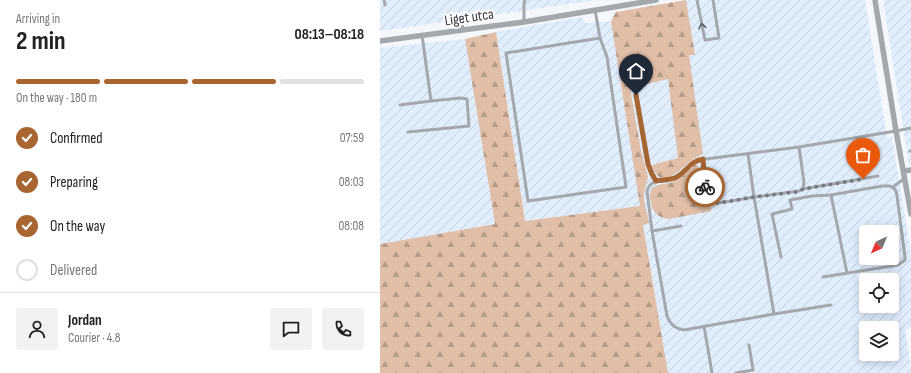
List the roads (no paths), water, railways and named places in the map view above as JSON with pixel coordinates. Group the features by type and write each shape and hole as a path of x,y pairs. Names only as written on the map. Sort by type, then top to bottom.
{"street":[{"name":"Liget utca","path":"380,41 524,22 656,0"},
{"path":"875,0 911,214"},
{"path":"904,171 911,170"}],"lane":[{"path":"384,0 385,5"},
{"path":"524,22 525,0"},
{"path":"697,0 704,40 719,38 713,0"},
{"path":"595,10 600,38 607,57 626,187 528,201 506,53 600,38"},
{"path":"463,30 461,16 475,14"},
{"path":"422,35 431,101"},
{"path":"636,95 648,164 656,181"},
{"path":"400,105 460,98 467,99 469,126 408,132"},
{"path":"831,305 684,330 676,328 669,321 667,316 652,231 647,191 650,185 656,181 676,178 693,162 703,159 799,147 911,128"},
{"path":"799,147 804,182 803,189"},
{"path":"748,154 774,314"},
{"path":"703,159 707,196 710,200 719,203 800,191 803,189 878,176"},
{"path":"781,257 772,214 792,210 790,200 812,196 831,195 882,186 893,187 905,178"},
{"path":"823,277 898,265 905,260 897,196 893,187"},
{"path":"831,195 847,273"},
{"path":"652,231 681,226"},
{"path":"704,326 712,373"},
{"path":"736,373 753,370 749,345"}]}
